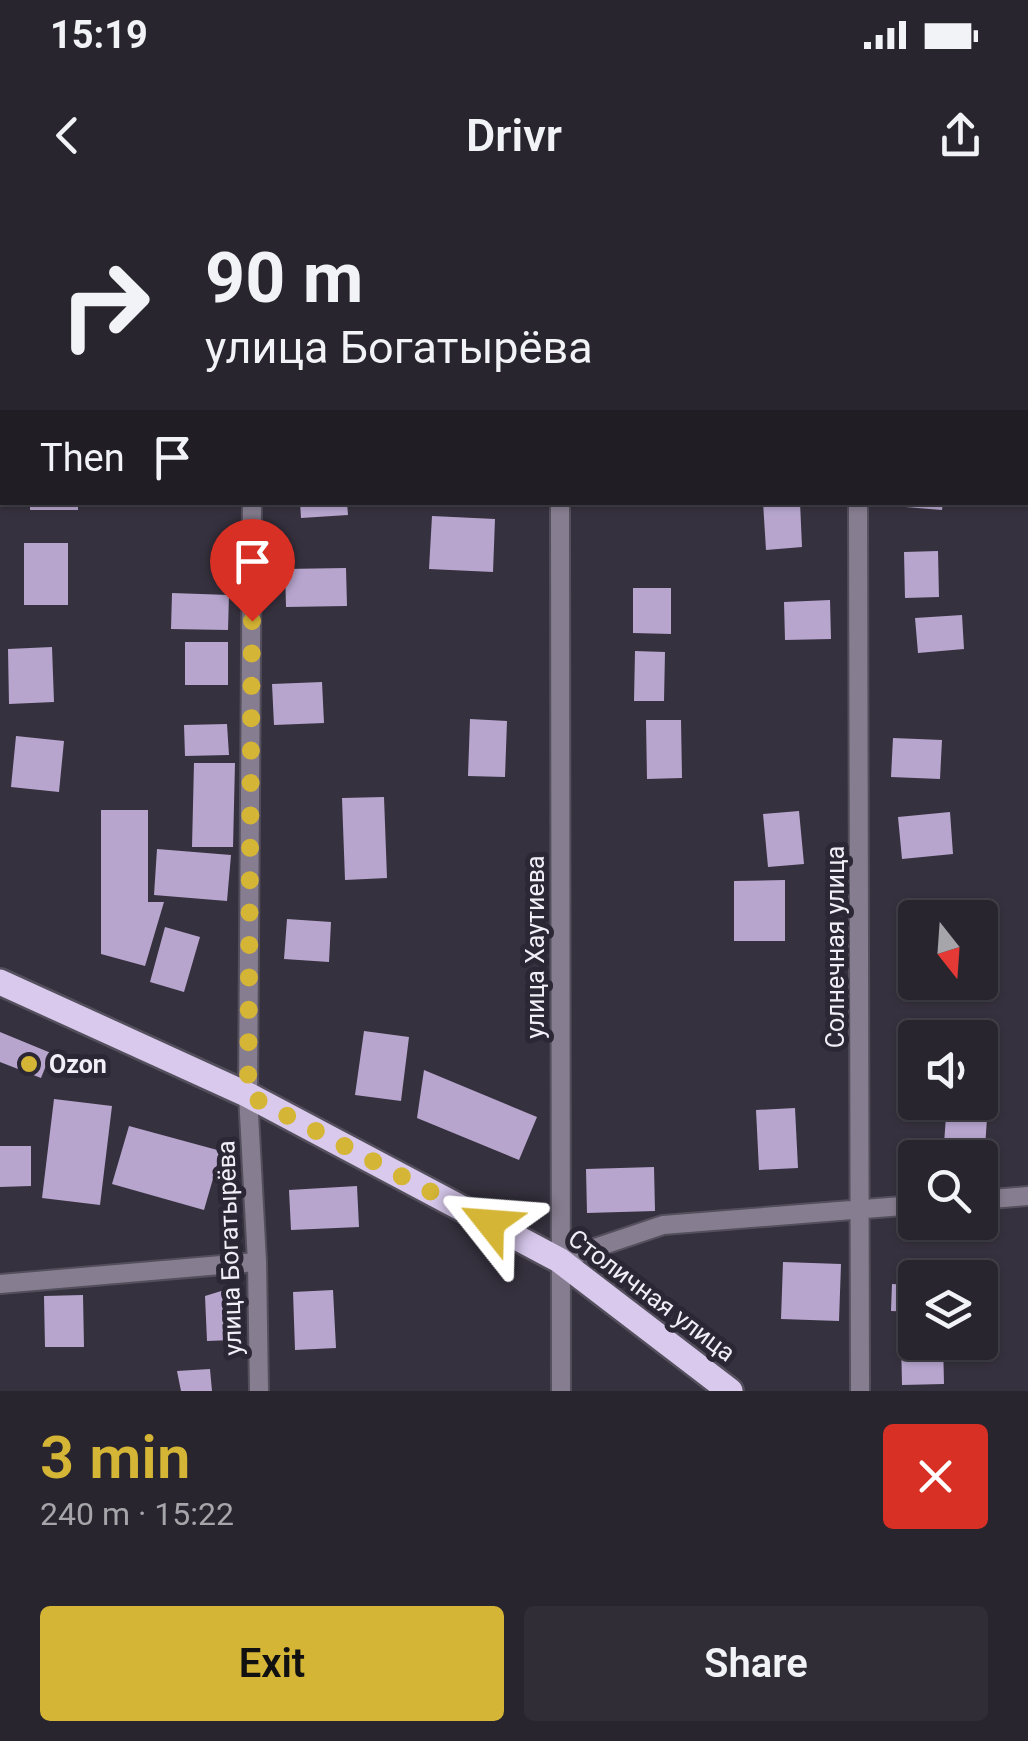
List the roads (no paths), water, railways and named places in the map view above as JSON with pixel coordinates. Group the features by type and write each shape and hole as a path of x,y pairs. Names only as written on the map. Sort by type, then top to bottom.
{"main road":[{"name":"Столичная улица","path":"0,982 248,1095 560,1260 730,1391"}],"street":[{"name":"улица Богатырёва","path":"252,505 248,1095 257,1262 258,1391"},
{"name":"улица Хаутиева","path":"560,505 561,1391"},
{"name":"Солнечная улица","path":"858,505 860,1391"},
{"path":"998,1198 1028,1196"},
{"path":"560,1260 663,1225 898,1207"},
{"path":"0,1284 257,1262"}],"place":[{"name":"Ozon","path":"29,1064"}]}
